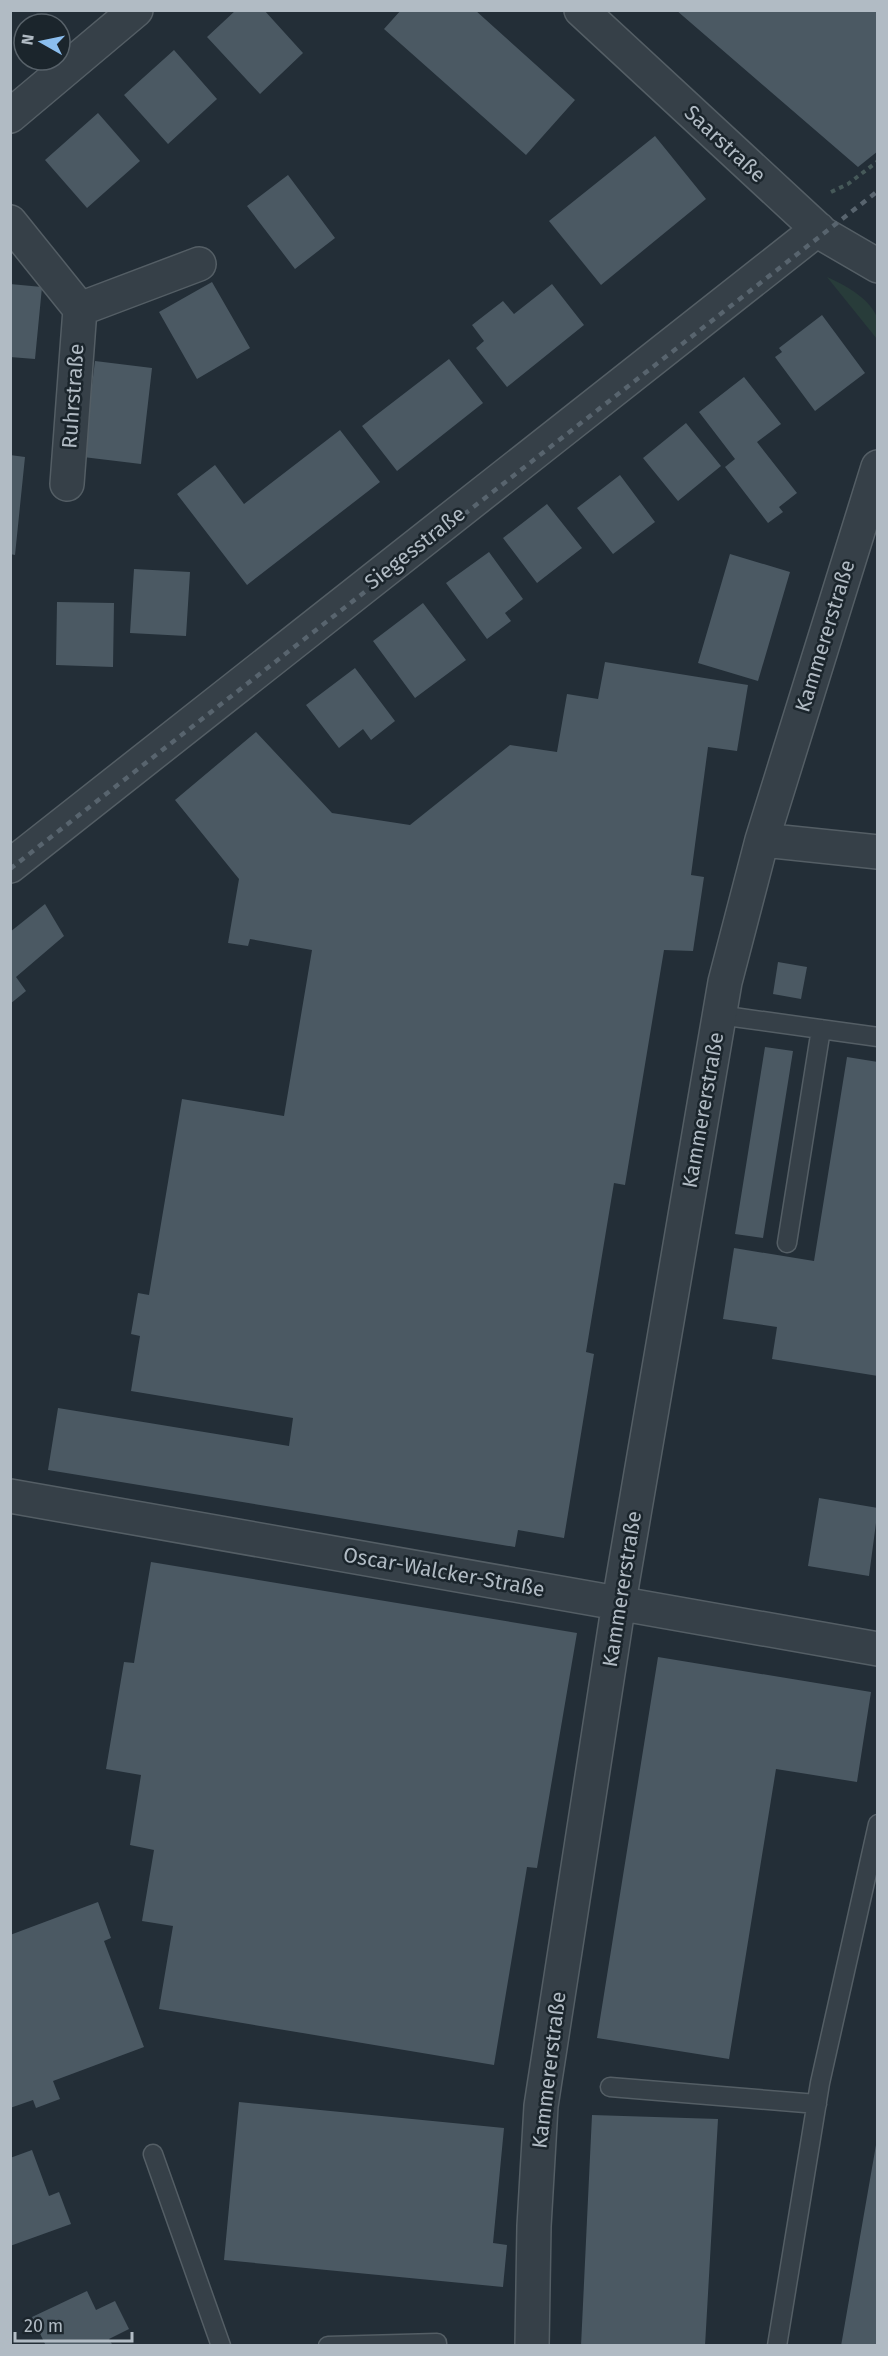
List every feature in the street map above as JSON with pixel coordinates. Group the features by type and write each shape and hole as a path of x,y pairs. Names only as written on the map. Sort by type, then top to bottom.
{"street":[{"path":"10,116 136,10"},
{"name":"Saarstraße","path":"581,10 812,224 878,266"},
{"path":"10,222 80,309 199,264"},
{"name":"Siegesstraße","path":"10,866 812,224"},
{"name":"Ruhrstraße","path":"67,484 80,309"},
{"name":"Kammererstraße","path":"532,2346 534,2226 541,2106 619,1602 725,982 762,840 878,467"},
{"path":"762,840 878,852"},
{"name":"Oscar-Walcker-Straße","path":"10,1496 619,1602 878,1650"}],"lane":[{"path":"719,1016 878,1036"},
{"path":"787,1243 821,1029"},
{"path":"777,2346 817,2104 878,1824"},
{"path":"610,2087 817,2104"},
{"path":"153,2154 221,2346"},
{"path":"328,2346 437,2343 437,2346"}],"path":[{"path":"812,224 834,188 848,184 878,161"}],"green space":[{"path":"827,277 855,292 872,309 878,321 877,339"}],"building":[{"path":"236,10 264,10 303,53 260,94 207,37"},
{"path":"401,10 475,10 575,100 526,155 384,29"},
{"path":"676,10 878,10 878,151 858,167"},
{"path":"174,50 217,99 168,144 124,95"},
{"path":"98,113 140,161 87,208 45,160"},
{"path":"655,136 706,199 601,285 549,221"},
{"path":"288,175 335,238 295,269 247,206"},
{"path":"212,282 250,348 197,379 159,312"},
{"path":"10,284 42,287 35,359 10,357"},
{"path":"552,284 584,325 507,387 476,348 484,341 472,325 503,301 514,314"},
{"path":"822,315 865,373 815,411 775,357 782,352 779,348"},
{"path":"449,359 483,403 397,471 362,426"},
{"path":"95,361 152,368 141,464 83,457"},
{"path":"744,377 781,424 757,442 797,493 779,507 783,512 768,523 725,467 735,459 699,412"},
{"path":"686,423 721,466 678,501 643,458"},
{"path":"340,430 380,482 247,585 177,494 215,465 244,504"},
{"path":"10,455 25,457 15,555 10,554"},
{"path":"620,475 655,522 613,554 577,508"},
{"path":"547,504 582,548 537,583 503,538"},
{"path":"489,552 523,599 505,613 511,621 487,639 446,583"},
{"path":"730,554 790,572 758,681 698,663"},
{"path":"134,569 190,572 186,636 130,633"},
{"path":"57,602 114,603 113,667 56,665"},
{"path":"423,603 466,660 415,698 373,641"},
{"path":"605,662 748,685 737,751 708,747 691,875 704,877 693,951 664,950 625,1185 614,1183 586,1352 594,1354 564,1538 518,1530 515,1547 48,1470 58,1408 289,1446 293,1418 131,1391 140,1336 131,1334 138,1293 149,1295 182,1099 284,1116 312,950 250,939 248,946 228,943 239,879 175,800 256,732 332,813 410,825 510,745 557,752 567,694 598,699"},
{"path":"355,668 395,721 371,740 363,729 339,748 306,705"},
{"path":"45,904 64,936 16,977 26,991 10,1004 10,932"},
{"path":"778,962 807,967 801,999 773,994"},
{"path":"765,1047 793,1051 763,1238 735,1234"},
{"path":"847,1057 878,1062 878,1376 772,1359 777,1327 723,1319 734,1248 814,1261"},
{"path":"819,1498 878,1508 869,1576 808,1566"},
{"path":"151,1562 577,1633 537,1868 527,1867 494,2065 159,2009 173,1926 142,1921 154,1850 130,1845 141,1775 106,1769 124,1662 134,1663"},
{"path":"658,1657 871,1692 857,1782 776,1769 729,2059 597,2038"},
{"path":"98,1902 111,1938 104,1941 144,2047 53,2081 60,2099 36,2108 33,2100 10,2108 10,1935"},
{"path":"239,2102 504,2128 493,2243 507,2245 503,2287 224,2260"},
{"path":"592,2115 718,2119 705,2346 581,2346"},
{"path":"876,2145 878,2346 841,2346"},
{"path":"32,2150 49,2196 59,2192 71,2224 10,2246 10,2158"},
{"path":"87,2291 96,2310 115,2301 129,2329 109,2339 113,2346 46,2346 32,2317"}],"railway":[{"path":"10,869 878,191"}]}
